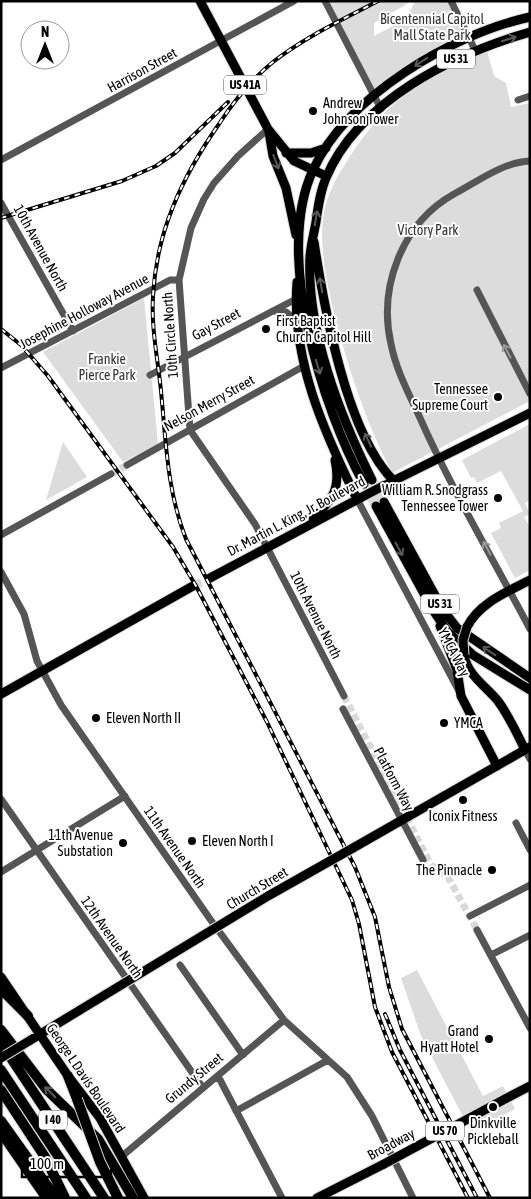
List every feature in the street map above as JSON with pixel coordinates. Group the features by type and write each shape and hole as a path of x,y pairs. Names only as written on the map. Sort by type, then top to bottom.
{"highway":[{"path":"1,989 28,1016"},
{"path":"1,1030 47,1090 98,1139 133,1198"},
{"name":"I 40","path":"1,1043 104,1198"},
{"name":"I 40","path":"1,1070 86,1198"},
{"path":"68,1076 100,1162 118,1198"},
{"path":"1,1090 35,1139 55,1175 65,1198"},
{"path":"1,1121 56,1198"}],"main road":[{"name":"US 41A","path":"200,1 268,129 294,161 326,176"},
{"name":"US 31","path":"530,17 505,23 470,37 421,62 374,97 346,122 326,148 312,171 300,224 298,267 315,358 334,419 368,482 341,412 322,348 311,284 310,254 321,192 326,176 360,127 380,108 428,74 475,50 530,32"},
{"path":"268,129 273,156 288,194 298,255"},
{"path":"286,153 305,154 326,148"},
{"path":"314,235 322,297 343,376 373,451 390,483"},
{"path":"298,267 296,321 304,366 331,445 336,468 335,492 323,509 305,526"},
{"name":"Dr. Martin L. King, Jr. Boulevard","path":"210,578 305,526 530,413"},
{"path":"331,445 360,498"},
{"name":"US 31","path":"530,678 457,628 443,610 380,504 433,610 447,631 473,655 530,690"},
{"path":"527,748 494,696 472,673 464,655 464,640 467,627 481,609 530,580"},
{"path":"1,694 193,586"},
{"path":"433,610 455,663 461,696"},
{"name":"YMCA Way","path":"461,696 497,766"},
{"name":"Church Street","path":"1,1058 268,896 527,748"},
{"name":"George L Davis Boulevard","path":"1,977 68,1076 100,1118 144,1198"},
{"name":"Broadway","path":"317,1198 530,1086"},
{"path":"1,1133 46,1198"}],"street":[{"name":"Harrison Street","path":"1,160 294,1"},
{"path":"324,1 380,108"},
{"path":"451,1 475,50"},
{"path":"518,100 530,96"},
{"name":"10th Circle North","path":"267,546 255,524 190,430 180,280 191,228 204,199 227,168 268,129"},
{"path":"530,161 514,163 439,204 418,224 395,264 388,305 391,344 402,378 439,460 530,629"},
{"name":"10th Avenue North","path":"1,203 73,331"},
{"name":"Josephine Holloway Avenue","path":"1,368 170,280 180,280"},
{"path":"477,290 530,394"},
{"name":"Gay Street","path":"150,375 296,299"},
{"path":"270,311 286,312 296,321"},
{"name":"Nelson Merry Street","path":"127,465 304,366"},
{"path":"1,534 111,474"},
{"name":"YMCA Way","path":"360,498 461,696"},
{"name":"10th Avenue North","path":"267,546 344,696"},
{"name":"11th Avenue North","path":"1,572 24,614 37,661 61,705 208,917 284,1020 347,1077 360,1097 413,1198"},
{"name":"Platform Way","path":"343,710 423,860"},
{"path":"527,748 530,759"},
{"path":"1,872 125,796"},
{"name":"12th Avenue North","path":"1,799 203,1088"},
{"path":"516,822 530,850"},
{"path":"470,916 530,885"},
{"path":"477,930 530,1028"},
{"path":"491,955 530,935"},
{"path":"180,966 243,1055"},
{"name":"Grundy Street","path":"121,1157 284,1020"},
{"path":"236,1111 328,1060"},
{"path":"218,1076 282,1198"}],"green space":[{"name":"Bicentennial Capitol Mall State Park","path":"325,1 412,1 374,23 374,36 407,19 415,1 451,1 469,37 374,97"},
{"name":"Victory Park","path":"487,51 494,76 506,83 511,107 530,103 530,401 392,473 363,408 337,325 329,293 322,243 324,212 334,184 349,158 363,138 393,105 426,81"},
{"name":"Frankie Pierce Park","path":"144,298 158,444 123,462 43,352"},
{"name":"William R. Snodgrass Tennessee Tower","path":"530,424 530,500 525,503 530,514 524,517 530,528 530,570 515,578 491,533 501,528 499,523 523,511 501,471 477,483 474,477 471,478 462,460"},
{"path":"63,442 87,477 46,500"},
{"path":"417,970 483,1096 503,1086 515,1109 471,1132 421,1036 401,978"}],"tunnel":[{"path":"111,474 127,465"},
{"path":"372,480 384,502"},
{"path":"364,484 376,506"},
{"path":"193,586 210,578"},
{"path":"344,696 431,865 448,877 477,930"}],"railway":[{"path":"378,1 337,22 285,53 251,83 225,115 193,164 165,228 155,273 153,297 154,332 171,485 186,539 355,867 375,917 389,987 402,1029 490,1198"},
{"path":"1,218 122,181 156,166 175,153 228,102"},
{"path":"1,329 21,345 48,376 173,547 196,586 267,722 352,900 359,924 375,1007 392,1052 468,1198"},
{"path":"385,1014 400,1050 477,1198"}],"place":[{"name":"Andrew Johnson Tower","path":"313,111"},
{"name":"First Baptist Church Capitol Hill","path":"266,329"},
{"name":"Tennessee Supreme Court","path":"498,397"},
{"name":"William R. Snodgrass Tennessee Tower","path":"498,498"},
{"name":"Eleven North II","path":"96,718"},
{"name":"YMCA","path":"444,723"},
{"name":"Iconix Fitness","path":"463,800"},
{"name":"Eleven North I","path":"192,841"},
{"name":"11th Avenue Substation","path":"123,843"},
{"name":"The Pinnacle","path":"492,870"},
{"name":"Grand Hyatt Hotel","path":"489,1039"},
{"name":"Dinkville Pickleball","path":"493,1107"}]}
